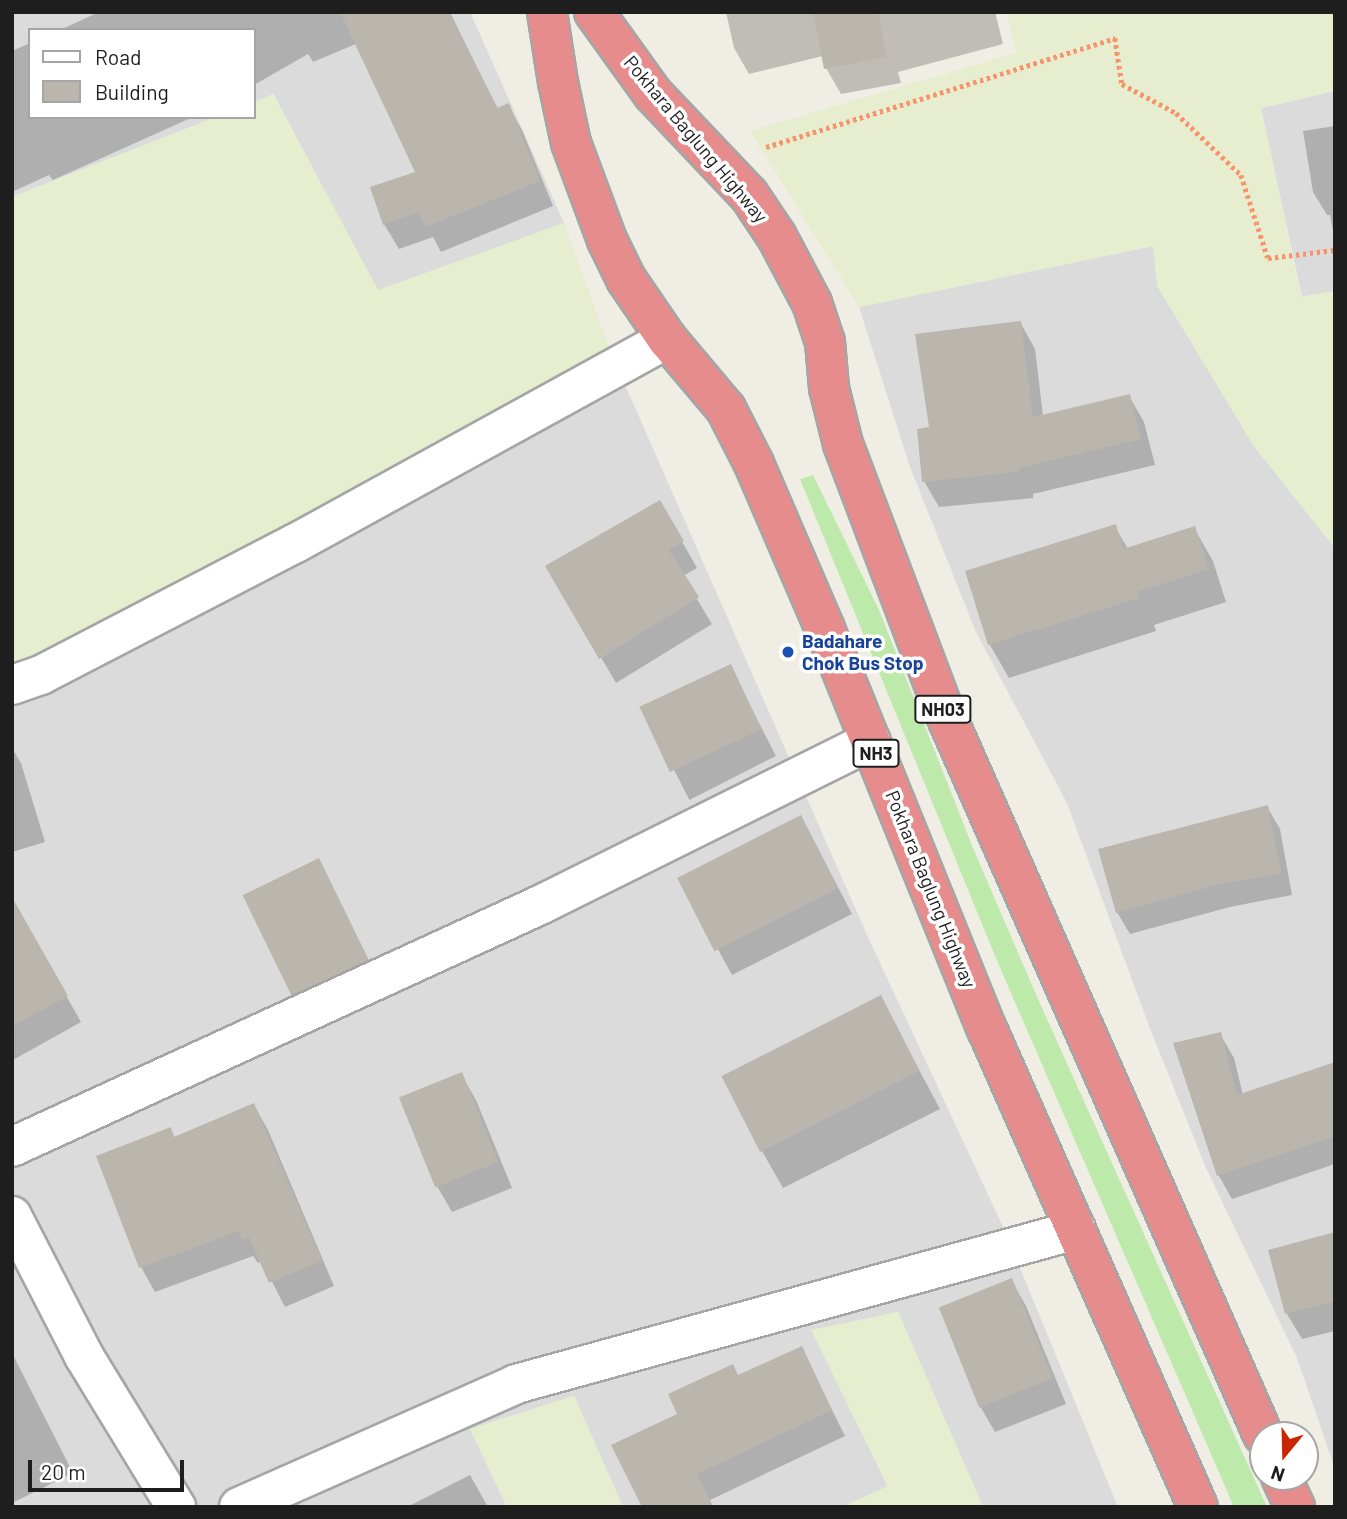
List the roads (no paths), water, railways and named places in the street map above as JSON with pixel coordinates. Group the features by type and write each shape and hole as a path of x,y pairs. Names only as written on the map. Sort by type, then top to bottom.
{"highway":[{"name":"Pokhara Baglung Highway","path":"547,12 560,94 588,195 626,279 667,339 726,409 760,477 871,741 987,1029 1198,1507"},
{"name":"Pokhara Baglung Highway","path":"594,12 653,94 749,195 777,237 812,303 825,342 829,388 843,444 939,698 1257,1421"}],"street":[{"path":"12,685 41,675 296,543 667,339"},
{"path":"12,1147 540,905 871,741"},
{"path":"12,1216 84,1356 176,1507"},
{"path":"239,1507 516,1384 1076,1230"}],"place":[{"name":"Badahare Chok Bus Stop","path":"788,652"}]}
